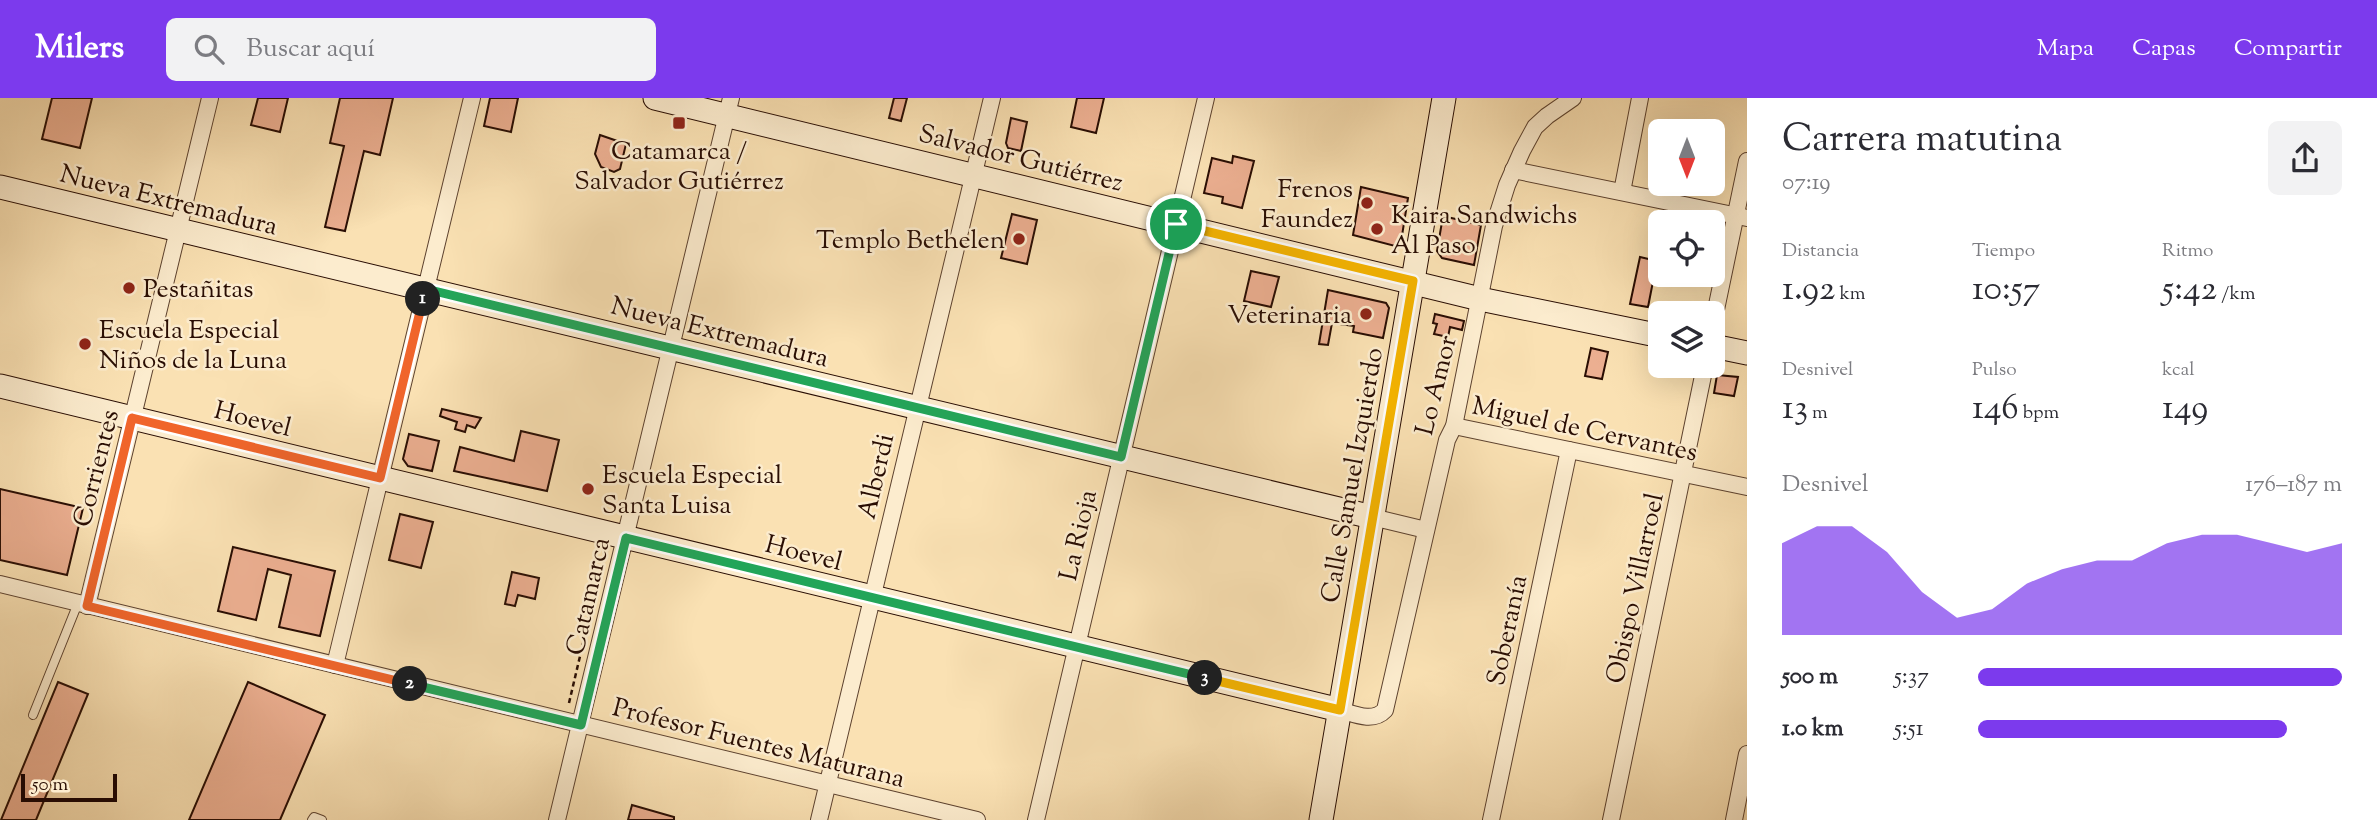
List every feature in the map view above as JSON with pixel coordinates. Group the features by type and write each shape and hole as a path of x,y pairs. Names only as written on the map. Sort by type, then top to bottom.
{"street":[{"name":"Corrientes","path":"82,604 132,418 210,98"},
{"path":"335,665 472,98"},
{"name":"Salvador Gutiérrez","path":"655,98 729,107 973,175 1480,299 1648,332"},
{"name":"Alberdi","path":"818,820 992,98"},
{"name":"La Rioja","path":"1036,820 1206,98"},
{"name":"Calle Samuel Izquierdo","path":"1321,820 1444,98"},
{"name":"Lo Amor","path":"1386,707 1447,440 1454,426 1496,219 1513,170 1535,127 1573,98"},
{"path":"1622,192 1640,98"},
{"name":"Catamarca","path":"557,820 729,107"},
{"path":"1719,301 1741,217 1747,161"},
{"path":"1513,170 1741,217"},
{"name":"Nueva Extremadura","path":"0,187 1426,530"},
{"path":"1725,348 1747,353"},
{"name":"Obispo Villarroel","path":"1611,820 1702,378"},
{"name":"Hoevel","path":"0,386 1340,710 1373,717 1382,713 1386,707"},
{"name":"Miguel de Cervantes","path":"1454,426 1747,487"},
{"name":"Soberanía","path":"1491,820 1569,450"},
{"name":"Profesor Fuentes Maturana","path":"0,584 976,820"},
{"path":"1734,820 1747,754"}],"lane":[{"path":"33,715 82,604"},
{"path":"312,820 314,817 322,820"}],"path":[{"path":"569,703 606,549"}],"building":[{"path":"52,98 92,98 80,148 42,139"},
{"path":"258,98 288,98 280,132 251,125"},
{"path":"340,98 393,98 380,155 364,151 345,231 325,227 344,146 330,143"},
{"path":"490,98 518,98 511,132 484,126"},
{"path":"894,98 907,98 901,121 889,118"},
{"path":"1077,98 1104,98 1096,133 1071,127"},
{"path":"1011,118 1027,122 1021,151 1008,148 1006,143"},
{"path":"600,135 626,144 620,169 614,172 601,167 595,154"},
{"path":"1233,156 1254,161 1242,208 1222,203 1223,197 1204,193 1212,158 1232,163"},
{"path":"1361,187 1408,198 1401,242 1395,246 1353,235"},
{"name":"Templo Bethelen","path":"1012,214 1037,220 1027,264 1001,258"},
{"path":"1443,216 1481,225 1474,265 1442,258 1437,251"},
{"path":"1640,257 1648,259 1648,287 1652,287 1648,307 1630,304"},
{"path":"1251,271 1279,277 1271,307 1244,301"},
{"path":"1328,290 1386,303 1389,308 1383,338 1353,332 1354,326 1332,323 1328,345 1319,344"},
{"path":"1435,314 1464,321 1462,330 1450,327 1448,337 1434,334 1437,324 1433,323"},
{"path":"1591,348 1608,352 1602,379 1585,376"},
{"path":"1738,377 1734,396 1714,393 1716,378"},
{"path":"442,409 481,418 475,428 467,425 465,432 455,429 457,422 440,416"},
{"path":"521,431 559,440 547,491 454,471 460,447 514,461"},
{"path":"409,434 439,441 432,471 408,466 403,459"},
{"path":"0,489 83,508 67,575 0,560"},
{"path":"400,514 433,522 421,568 389,560"},
{"path":"233,547 335,571 320,636 279,627 291,575 268,569 256,620 218,611"},
{"path":"512,572 539,578 535,599 518,595 515,606 505,604"},
{"path":"58,682 88,694 36,820 1,820"},
{"path":"248,682 325,715 280,820 189,820"},
{"path":"632,805 674,817 674,820 628,820"}],"place":[{"name":"Catamarca / Salvador Gutiérrez","path":"679,123"},
{"name":"Frenos Faundez","path":"1367,203"},
{"name":"Kaira Sandwichs Al Paso","path":"1377,229"},
{"name":"Templo Bethelen","path":"1019,239"},
{"name":"Pestañitas","path":"129,288"},
{"name":"Veterinaria","path":"1366,314"},
{"name":"Escuela Especial Niños de la Luna","path":"85,344"},
{"name":"Escuela Especial Santa Luisa","path":"588,489"}],"route":[{"path":"1176,224 1413,281 1340,710 626,538 581,725 87,606 132,418 380,478 426,289 1121,457 1176,224"}]}
